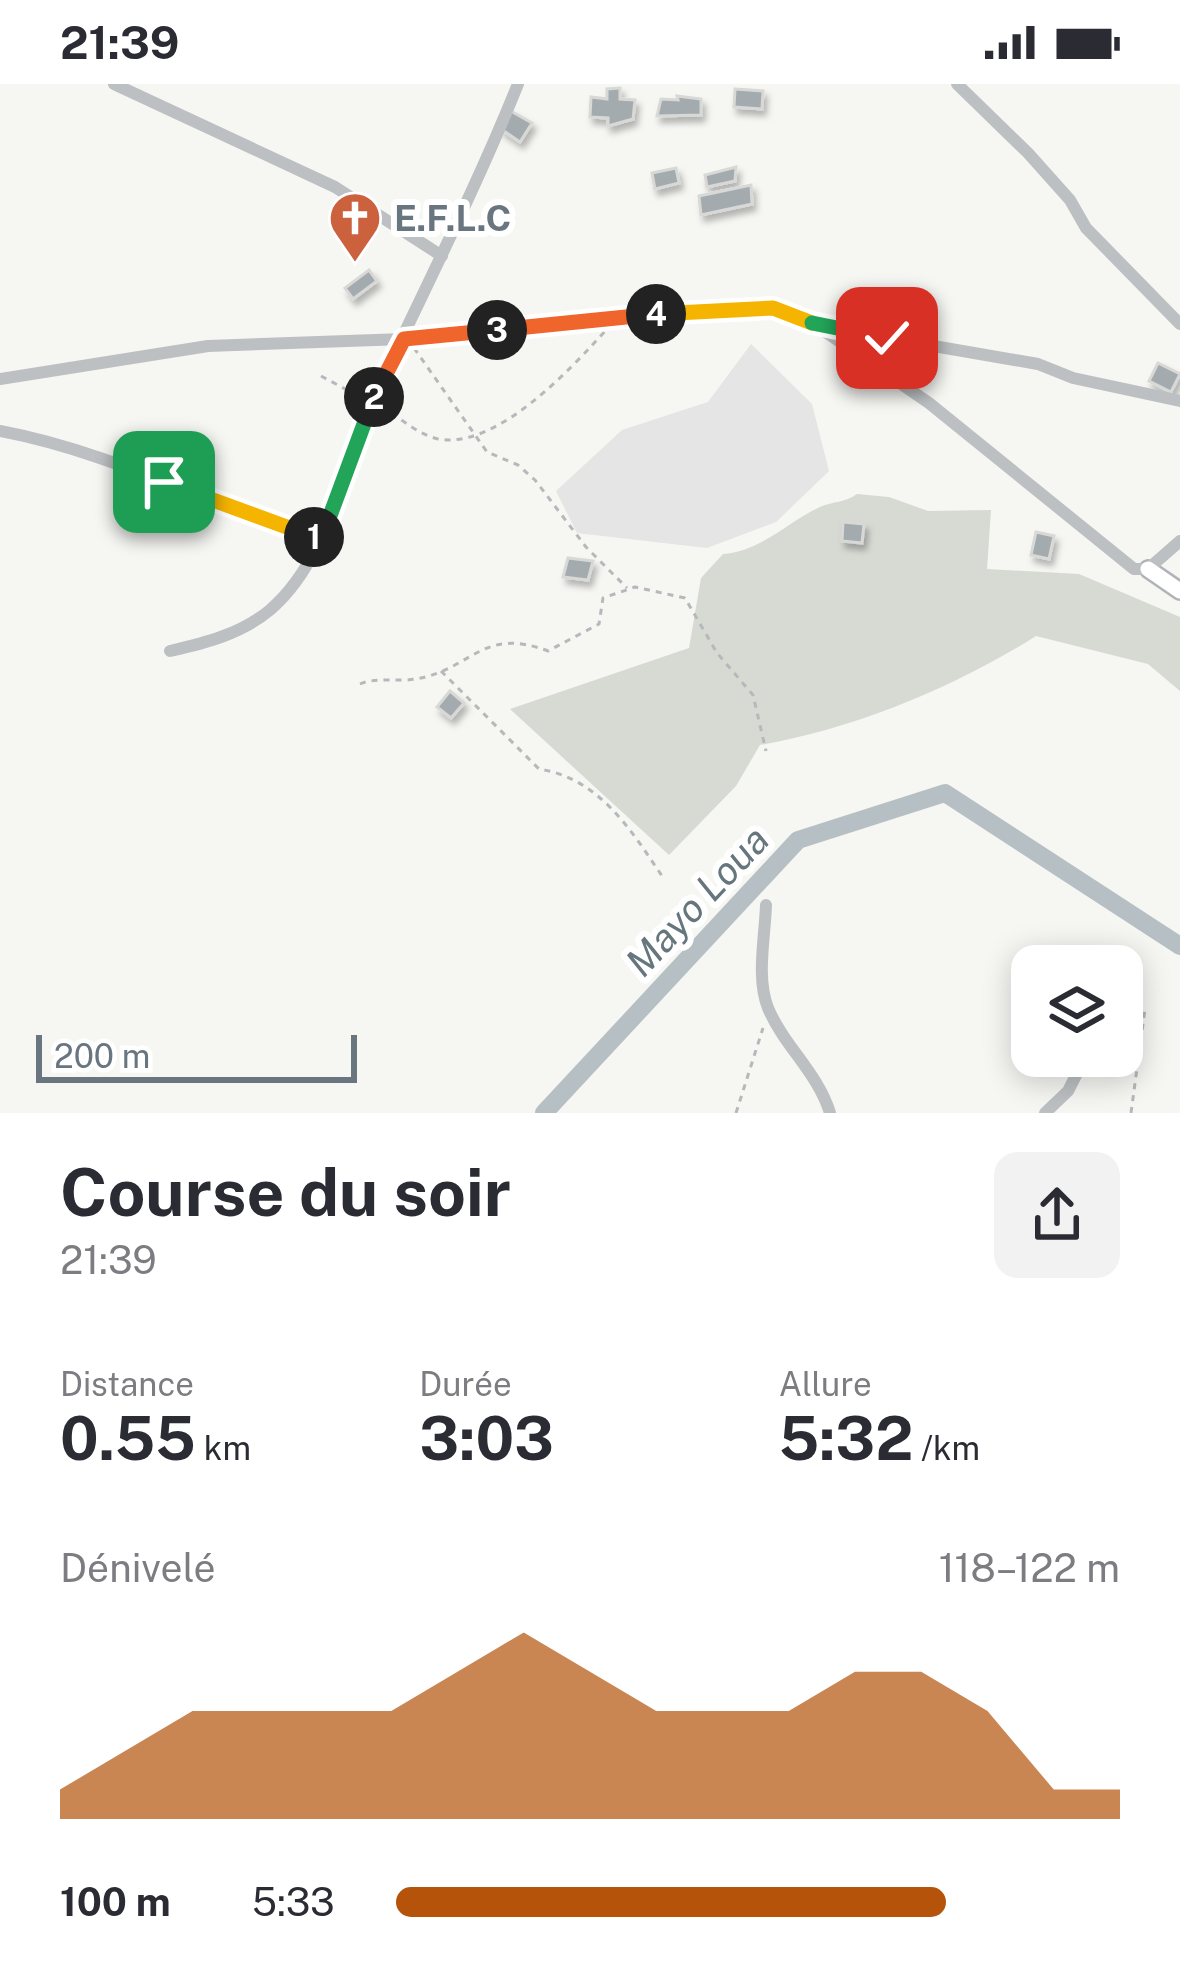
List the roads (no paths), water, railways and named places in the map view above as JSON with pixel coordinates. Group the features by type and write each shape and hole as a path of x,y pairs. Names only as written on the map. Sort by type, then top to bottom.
{"main road":[{"path":"1148,569 1180,591"}],"street":[{"path":"114,84 335,187 442,256"},
{"path":"957,84 1028,152 1070,200 1086,228 1180,324"},
{"path":"170,651 222,639 271,609 321,540 371,403 442,256 516,85"},
{"path":"0,379 208,346 404,339 620,316 773,308 814,324 1038,364 1073,378 1180,401"},
{"path":"814,324 1018,471 1134,569 1148,569 1180,541"},
{"path":"0,431 71,445 257,520 321,540"},
{"path":"766,905 763,983 769,1009 824,1094 830,1113"},
{"path":"1046,1113 1075,1077"}],"waterway":[{"name":"Mayo Loua","path":"544,1113 798,840 945,793 1180,946"}],"place":[{"name":"E.F.L.C","path":"355,264"}]}
